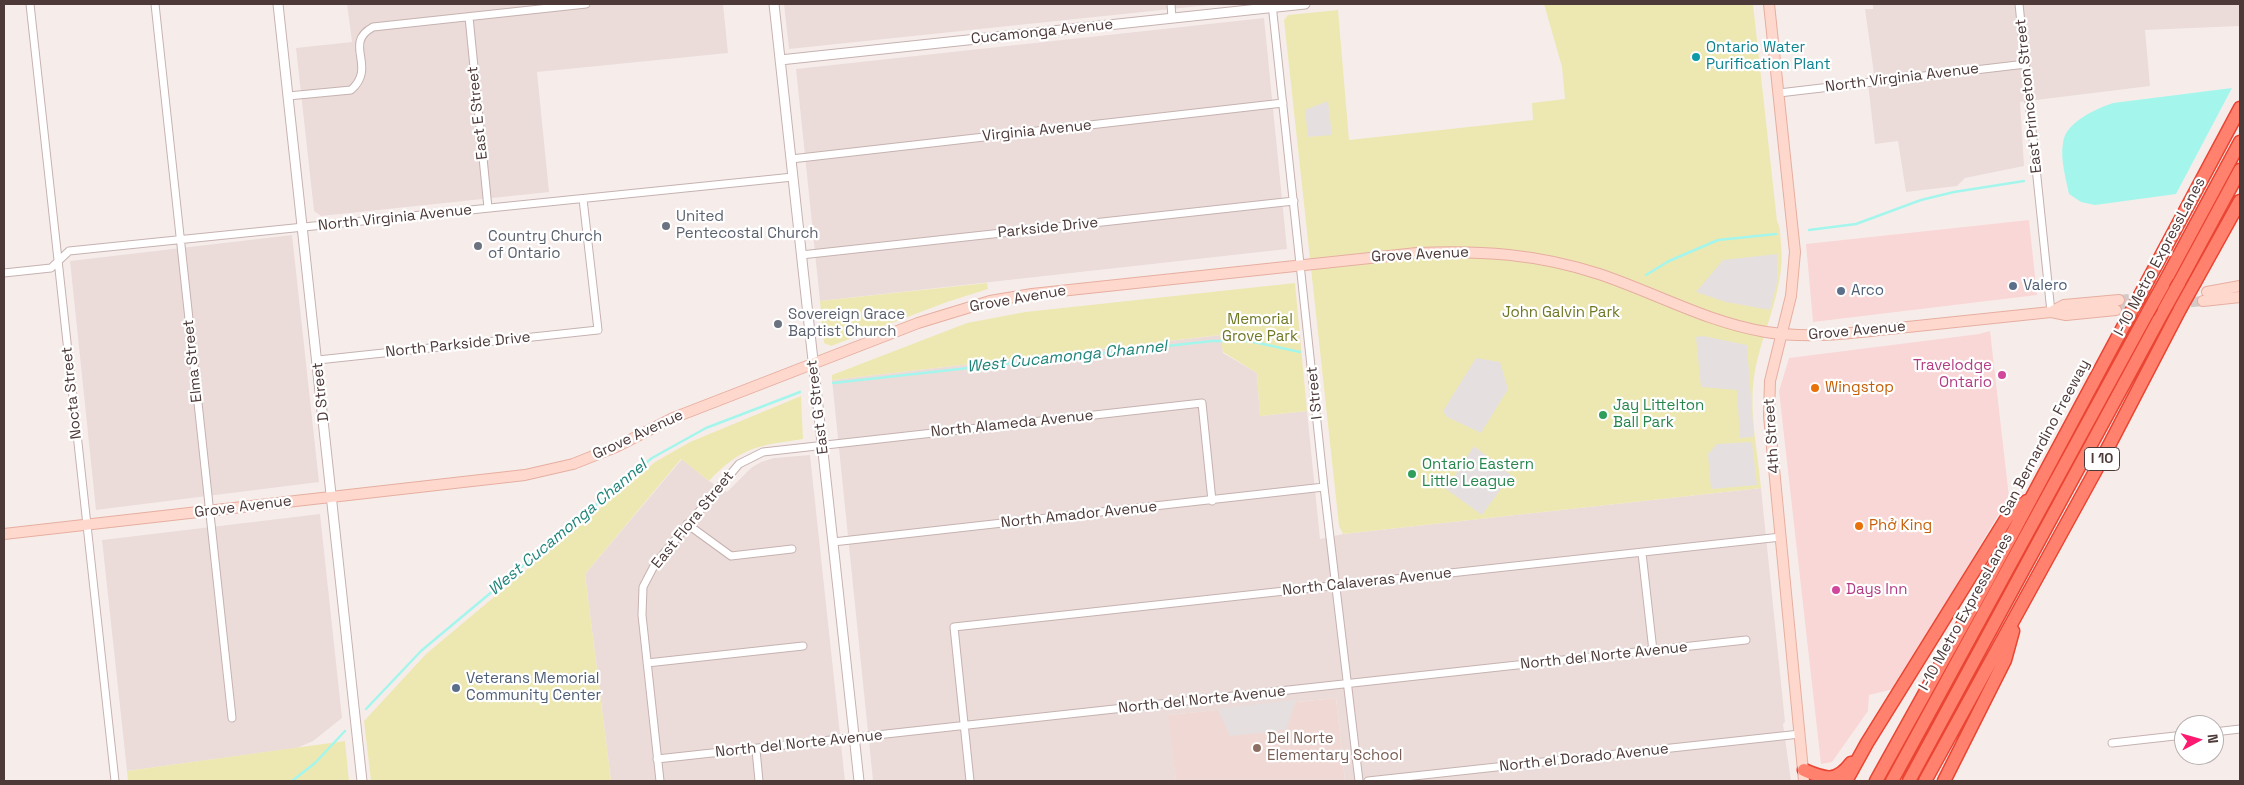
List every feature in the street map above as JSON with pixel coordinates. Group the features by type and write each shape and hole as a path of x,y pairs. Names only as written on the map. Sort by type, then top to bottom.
{"highway":[{"name":"San Bernardino Freeway","path":"1876,781 2033,496 2240,108"},
{"name":"I-10 Metro ExpressLanes","path":"1892,781 2240,142"},
{"name":"I-10 Metro ExpressLanes","path":"1909,781 2240,170"},
{"name":"I 10","path":"1925,781 2102,459 2180,309 2240,201"},
{"path":"1846,781 1857,765 1867,743 2008,516 2033,496"},
{"path":"1944,781 2005,660 2020,607"},
{"path":"1804,776 1823,778 1840,775 1867,743"}],"main road":[{"name":"4th Street","path":"1769,4 1793,230 1793,286 1770,381 1768,405 1804,776"},
{"name":"Grove Avenue","path":"4,534 517,476 573,464 616,447 673,418 918,323 990,301 1032,294 1417,253 1456,251 1527,256 1599,274 1685,310 1719,321 1782,334 1836,335 2052,312 2066,315 2117,305"},
{"path":"2240,286 2205,296 2240,297"}],"street":[{"name":"Nocta Street","path":"30,4 115,781"},
{"name":"Elma Street","path":"155,4 232,718"},
{"name":"D Street","path":"278,4 318,360 362,781"},
{"path":"288,96 350,90 357,84 362,73 359,40 365,32 373,27 586,4"},
{"name":"East G Street","path":"774,4 859,781"},
{"path":"1171,4 1172,18"},
{"name":"Cucamonga Avenue","path":"780,60 1272,6 1305,4"},
{"name":"East Princeton Street","path":"2019,4 2052,312"},
{"name":"I Street","path":"1272,6 1302,265 1324,487 1359,781"},
{"name":"East E Street","path":"469,17 488,208"},
{"name":"North Virginia Avenue","path":"1779,93 2026,64"},
{"name":"Virginia Avenue","path":"791,159 1283,103"},
{"name":"North Virginia Avenue","path":"4,273 51,268 69,251 793,177"},
{"name":"North Parkside Drive","path":"318,360 598,330 583,199"},
{"name":"Parkside Drive","path":"801,255 1294,200"},
{"name":"North Alameda Avenue","path":"822,445 1202,403 1212,501"},
{"name":"East Flora Street","path":"660,781 642,614 644,587 655,564 739,464 763,452 822,445"},
{"name":"North Amador Avenue","path":"833,542 1324,487"},
{"path":"687,524 731,556 792,550"},
{"name":"North Calaveras Avenue","path":"965,726 954,627 1781,537"},
{"path":"1642,552 1652,651"},
{"name":"North del Norte Avenue","path":"658,759 756,750 1746,640"},
{"path":"647,663 803,646"},
{"path":"965,726 970,781"},
{"path":"2224,731 2240,729"},
{"name":"North el Dorado Avenue","path":"1368,781 1800,734"},
{"path":"2112,743 2174,736"},
{"path":"756,750 759,781"}],"shaded area":[{"path":"347,4 723,4 728,53 537,72 549,192 321,216 314,211 296,48 352,42"},
{"path":"784,4 1219,4 789,49"},
{"path":"1873,4 2240,4 2240,26 2145,30 2150,86 2020,102 2024,166 1965,178 1957,186 1906,192 1898,141 1875,144 1867,75 1874,74 1865,9 1873,9"},
{"path":"1264,18 1287,249 820,301 796,69"},
{"path":"1328,101 1332,135 1308,137 1305,110"},
{"path":"2029,220 2037,295 1813,322 1806,244"},
{"path":"292,235 319,482 96,510 70,261"},
{"path":"1777,254 1777,283 1770,310 1726,302 1696,292 1723,260"},
{"path":"1990,331 2009,497 1894,689 1869,695 1868,711 1832,762 1821,764 1779,391 1789,358 1979,334"},
{"path":"1221,335 1223,353 1257,373 1260,416 1307,411 1320,539 1343,534 1761,488 1785,722 1783,724 1791,781 1345,781 1336,698 1169,715 1176,781 873,781 832,380"},
{"path":"1703,336 1747,345 1754,437 1740,438 1737,390 1701,387 1696,337"},
{"path":"1476,358 1500,362 1508,389 1481,433 1447,417 1443,411"},
{"path":"1752,442 1757,485 1711,489 1708,454 1717,444"},
{"path":"1474,446 1511,475 1482,515 1446,489"},
{"path":"810,455 845,781 611,781 585,574 682,459 709,481 727,492 751,468 761,462 774,458"},
{"path":"320,514 342,718 313,741 297,748 127,771 102,540"},
{"name":"Del Norte Elementary School","path":"1336,698 1345,781 1176,781 1168,715"},
{"path":"1296,700 1286,730 1230,736 1218,709"}],"green space":[{"name":"John Galvin Park","path":"1544,4 1753,4 1782,261 1780,278 1754,377 1753,418 1761,488 1343,534 1339,526 1284,20 1288,15 1338,10 1349,140 1533,120 1532,103 1565,99 1562,67"},
{"path":"987,283 988,289 947,302 831,346 824,343 820,301"},
{"name":"Memorial Grove Park","path":"1295,283 1307,411 1260,416 1257,373 1223,352 1220,335 832,380 832,375 967,323 1025,312"},
{"path":"801,396 803,439 762,446 741,454 709,481 681,459 585,574 611,781 371,781 364,721 426,654 655,462 690,442"},
{"path":"345,741 349,781 128,781 127,771"}],"water":[{"path":"2232,88 2176,194 2095,205 2081,202 2069,194 2063,162 2063,143 2069,129 2082,117 2113,103"}],"waterway":[{"path":"1809,230 1856,224 1921,200 1954,192 2024,181"},
{"name":"West Cucamonga Channel","path":"1646,275 1669,261 1718,240 1776,234"},
{"name":"West Cucamonga Channel","path":"833,383 1212,341 1249,341 1300,352"},
{"name":"West Cucamonga Channel","path":"366,709 421,651 652,458 706,428 800,392"},
{"name":"West Cucamonga Channel","path":"292,781 315,763 345,731"}],"tunnel":[{"path":"2119,300 2161,296"},
{"path":"2116,310 2203,301"}],"place":[{"name":"Ontario Water Purification Plant","path":"1696,57"},
{"name":"United Pentecostal Church","path":"666,226"},
{"name":"Country Church of Ontario","path":"478,246"},
{"name":"Valero","path":"2013,286"},
{"name":"Arco","path":"1841,291"},
{"name":"Sovereign Grace Baptist Church","path":"778,324"},
{"name":"Travelodge Ontario","path":"2002,375"},
{"name":"Wingstop","path":"1815,388"},
{"name":"Jay Littelton Ball Park","path":"1603,415"},
{"name":"Ontario Eastern Little League","path":"1412,474"},
{"name":"Phở King","path":"1859,526"},
{"name":"Days Inn","path":"1836,590"},
{"name":"Veterans Memorial Community Center","path":"456,688"},
{"name":"Del Norte Elementary School","path":"1257,748"}]}
